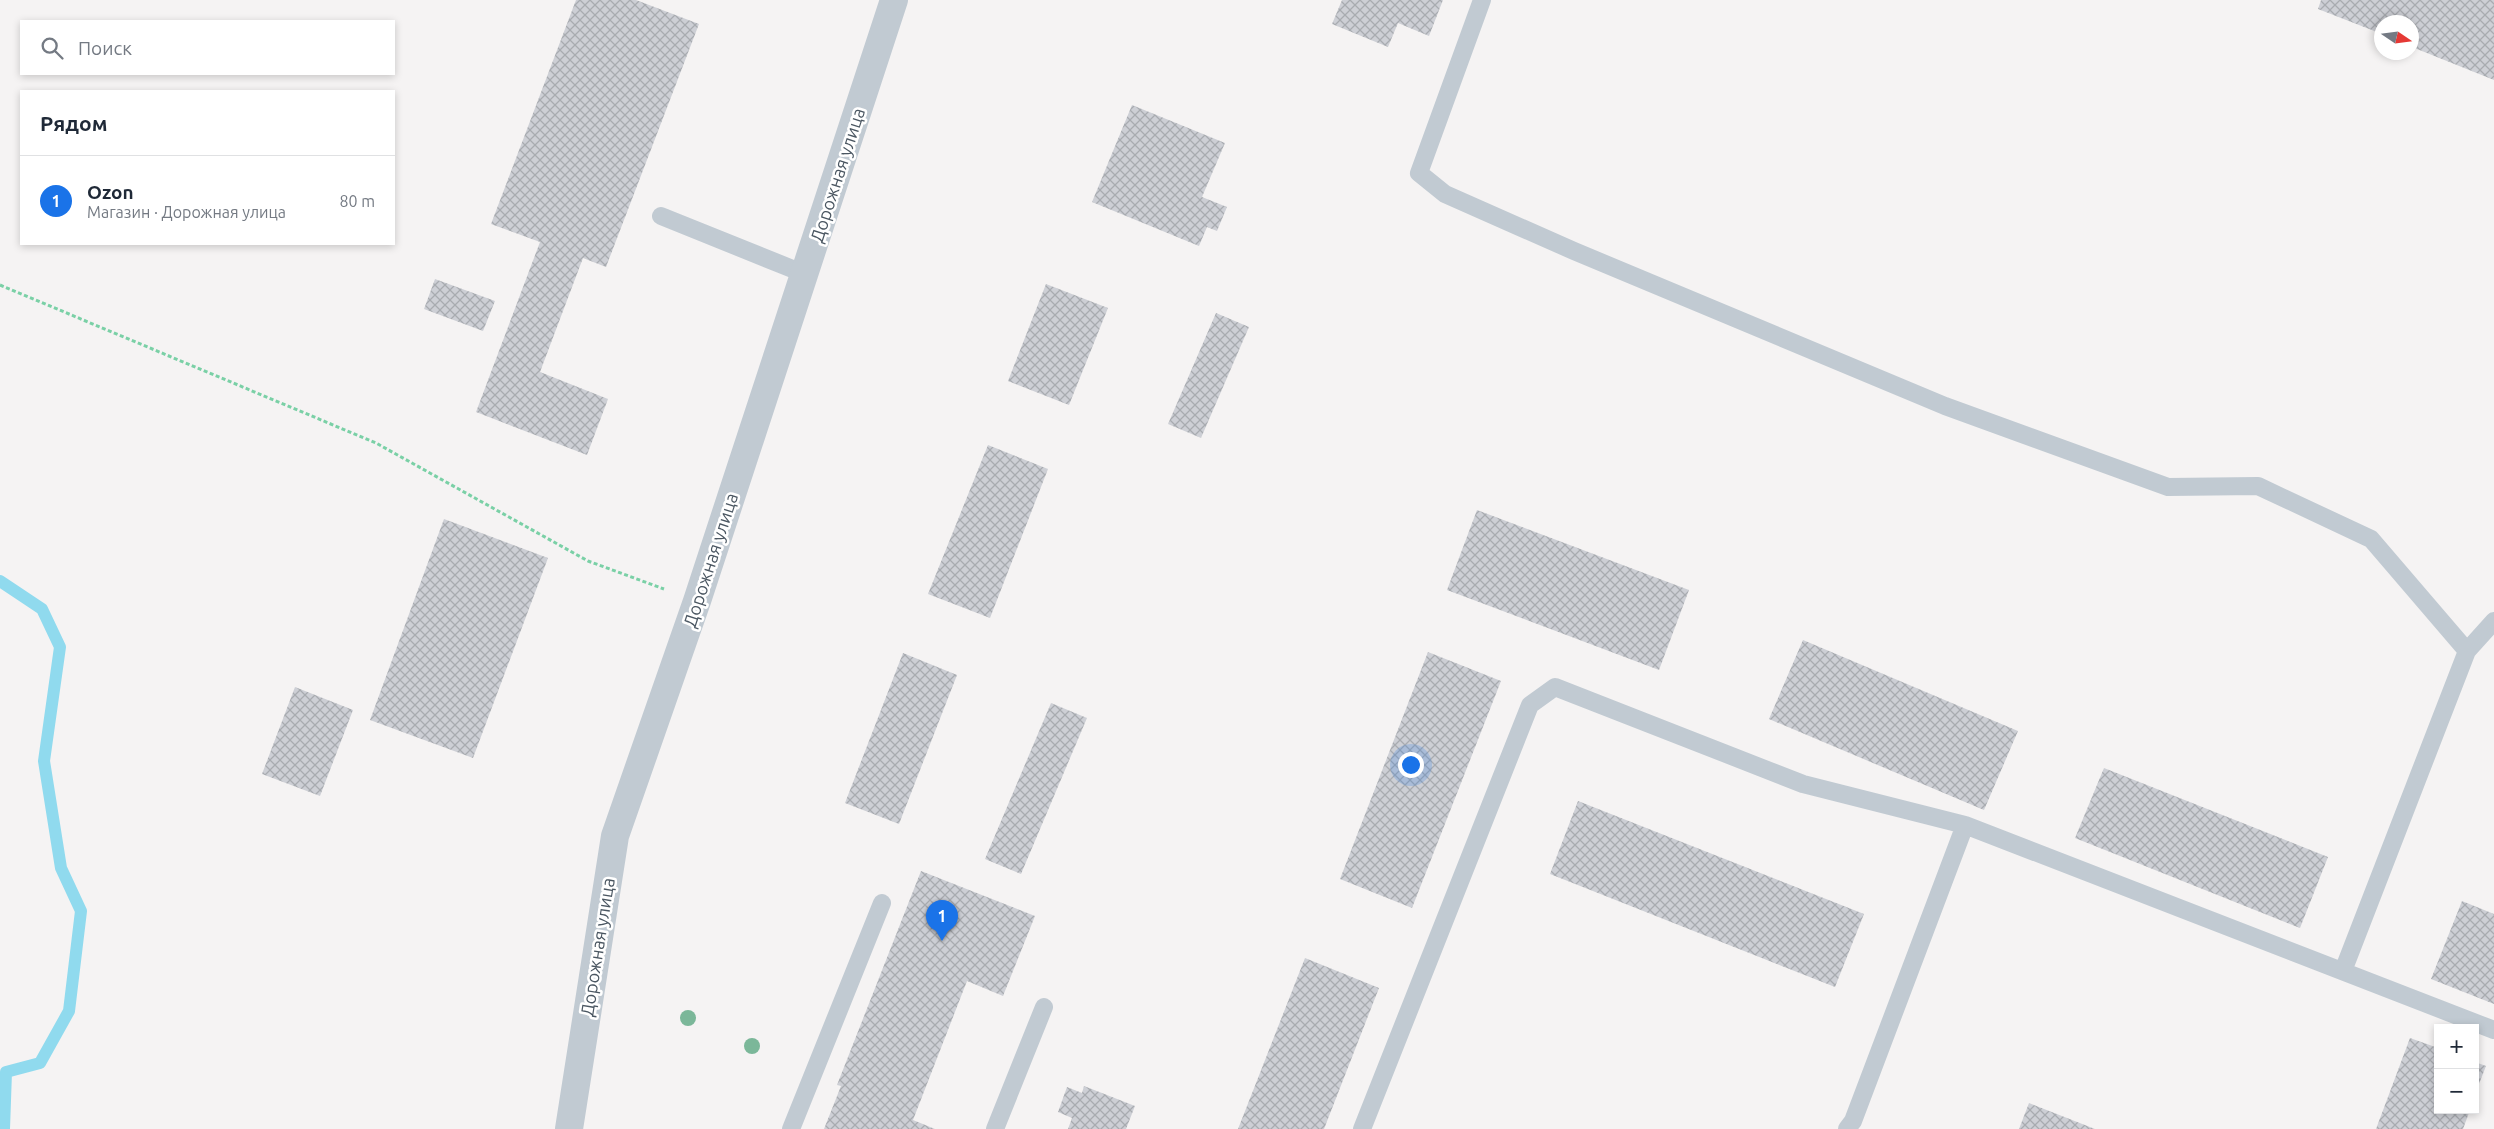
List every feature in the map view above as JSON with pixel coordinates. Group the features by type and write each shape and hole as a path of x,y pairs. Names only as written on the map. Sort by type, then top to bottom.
{"street":[{"name":"Дорожная улица","path":"569,1129 615,836 697,601 894,0"}],"lane":[{"path":"1482,0 1419,173 1445,194 1574,251 1945,406 2168,487 2258,486 2371,538 2467,651"},
{"path":"661,216 805,274"},
{"path":"2343,971 2467,651 2494,621"},
{"path":"1362,1129 1530,705 1555,687 1803,784 1964,825 2494,1030"},
{"path":"1847,1129 1853,1121 1964,825"},
{"path":"791,1129 882,903"},
{"path":"995,1129 1044,1007"}],"path":[{"path":"0,285 376,443 588,562 697,601"}],"building":[{"path":"576,0 636,0 699,24 606,267 583,258 540,372 608,399 587,455 476,412 540,242 491,224"},
{"path":"1342,0 1443,0 1429,36 1398,23 1388,47 1332,24"},
{"path":"2321,0 2494,0 2494,80 2419,50 2419,15 2374,15 2374,31 2318,9"},
{"path":"1132,105 1225,143 1202,197 1227,207 1217,231 1207,227 1199,246 1092,202"},
{"path":"435,279 495,301 483,331 424,309"},
{"path":"1046,284 1108,308 1069,405 1008,381"},
{"path":"1216,313 1249,327 1201,438 1168,424"},
{"path":"988,445 1048,469 990,618 928,594"},
{"path":"1477,510 1689,590 1659,670 1447,590"},
{"path":"444,519 548,558 473,758 370,720"},
{"path":"1803,640 2018,731 1984,810 1769,719"},
{"path":"1428,652 1501,681 1412,908 1340,879"},
{"path":"903,653 957,675 899,824 845,803"},
{"path":"295,687 353,710 320,796 262,774"},
{"path":"1051,703 1087,718 1021,874 985,859"},
{"path":"2104,768 2328,857 2300,928 2075,838"},
{"path":"1578,801 1864,914 1835,987 1550,874"},
{"path":"921,871 1035,916 1003,996 967,981 913,1120 935,1129 824,1129 841,1086 837,1085"},
{"path":"2462,901 2494,914 2494,1004 2431,979"},
{"path":"1305,958 1379,988 1324,1129 1238,1129"},
{"path":"2410,1038 2434,1047 2434,1114 2469,1114 2463,1129 2376,1129"},
{"path":"2479,1063 2486,1066 2479,1084"},
{"path":"1084,1086 1135,1106 1126,1129 1068,1129 1072,1118 1058,1112 1067,1087 1082,1093"},
{"path":"2029,1103 2095,1129 2019,1129"}],"waterway":[{"path":"0,581 42,609 60,647 44,761 61,868 81,911 69,1011 40,1063 6,1072 4,1129"}],"place":[{"name":"Ozon","path":"942,941"}]}
